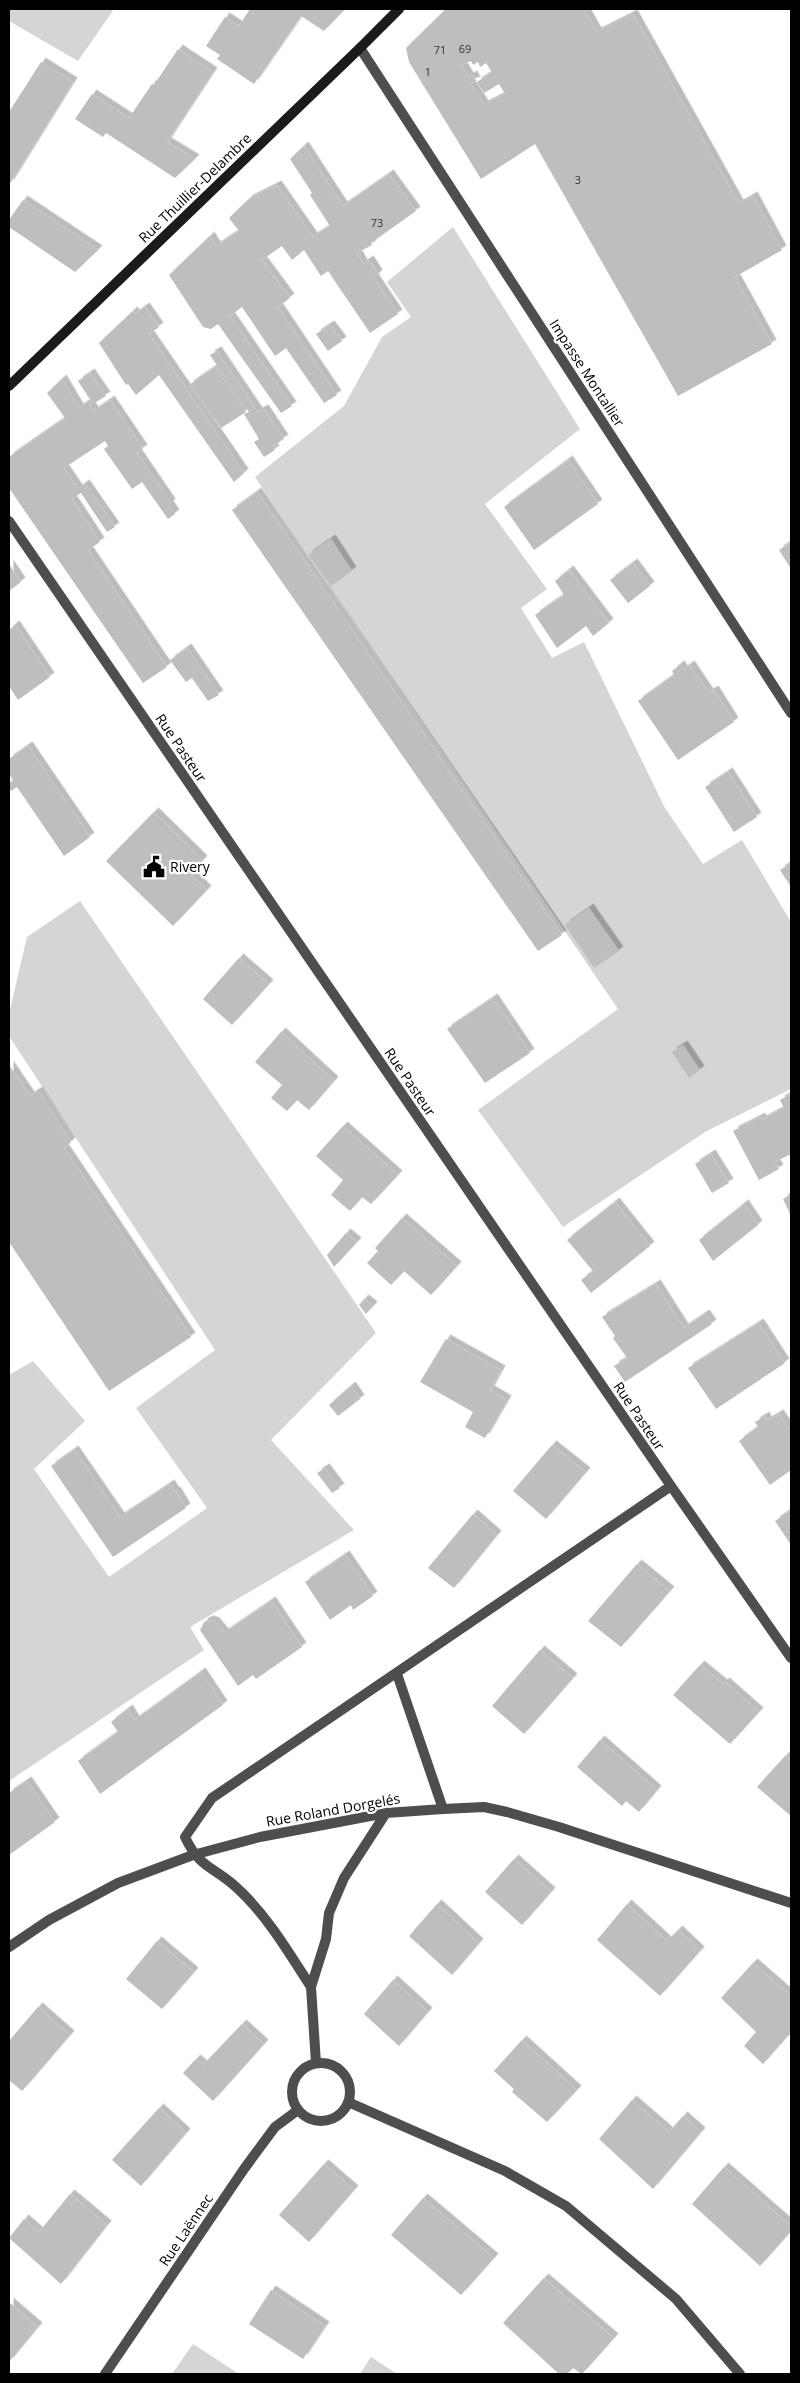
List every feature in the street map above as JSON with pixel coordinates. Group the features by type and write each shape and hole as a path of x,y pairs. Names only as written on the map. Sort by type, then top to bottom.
{"main road":[{"name":"Rue Thuillier-Delambre","path":"9,386 399,9"}],"street":[{"name":"Impasse Montallier","path":"360,48 791,713"},
{"name":"Rue Pasteur","path":"9,521 791,1658"},
{"path":"312,1988 276,1932 236,1887 210,1870 193,1855 185,1838 212,1798 671,1486"},
{"path":"397,1674 443,1809"},
{"name":"Rue Roland Dorgelés","path":"9,1947 49,1920 118,1883 193,1855 260,1837 386,1812 484,1807 507,1812 559,1827 791,1903"},
{"path":"316,2063 312,1988 326,1939 329,1913 344,1878 386,1812"},
{"path":"316,2063 326,2063 343,2073 348,2082 348,2102 337,2116 321,2121 304,2116 298,2110 292,2091 294,2082 299,2072 316,2063"},
{"path":"348,2102 505,2171 566,2206 676,2299 740,2374"},
{"name":"Rue Laënnec","path":"105,2374 244,2169 276,2127 298,2110"}],"shaded area":[{"path":"9,9 114,9 78,61 9,21"},
{"path":"453,227 580,429 485,504 547,589 521,608 552,658 584,642 665,808 703,864 742,840 791,922 791,1089 705,1132 563,1227 478,1110 618,1009 255,477 344,406 382,337 411,317 387,282"},
{"path":"80,901 376,1333 271,1440 354,1530 190,1627 204,1650 9,1781 9,1375 33,1361 85,1421 34,1469 109,1577 207,1508 136,1408 215,1350 9,1036 9,1014 27,937"},
{"path":"193,2344 239,2374 172,2374"},
{"path":"371,2357 397,2374 360,2374"}],"building":[{"path":"250,9 344,10 324,31 301,16 254,84 217,59 220,55 206,46 225,17 239,26"},
{"path":"446,9 584,9 597,32 633,14 739,204 753,196 782,250 735,277 772,344 678,396 535,144 481,179 409,62 406,48","holes":["471,61 473,65 478,62 480,67 486,63 492,72 477,82 484,93 499,84 505,94 484,105 470,83 476,81 473,75 469,77 462,65"]},
{"path":"178,49 213,72 167,142 195,159 175,178 106,133 103,137 75,119 92,94 129,118"},
{"path":"41,62 73,82 9,185 9,112"},
{"path":"304,146 343,206 389,174 416,211 371,243 372,245 357,253 363,264 369,260 378,274 374,278 398,314 370,333 328,271 321,276 304,250 292,260 282,246 262,260 290,298 278,307 337,395 324,403 286,348 275,356 242,307 230,316 292,406 281,413 218,324 211,329 203,327 169,275 210,236 216,246 239,231 229,218 249,199 277,185 313,237 330,226 290,159"},
{"path":"23,200 98,250 75,272 9,227 9,220"},
{"path":"145,307 159,327 149,334 244,473 234,482 159,375 136,395 128,384 126,385 99,343 133,311 135,314"},
{"path":"330,325 342,341 328,351 316,334"},
{"path":"217,351 258,412 264,409 284,439 273,446 275,450 264,457 254,442 259,439 244,414 249,412 210,355"},
{"path":"215,367 246,412 221,428 189,385"},
{"path":"90,373 106,396 93,404 78,381"},
{"path":"62,379 79,408 88,402 94,411 110,400 143,449 137,453 171,503 169,505 175,514 168,519 142,482 132,489 104,449 108,446 105,441 64,468 78,489 85,484 115,527 107,532 81,493 72,499 100,542 88,550 167,667 143,683 9,488 9,457 65,418 47,393"},
{"path":"568,460 598,504 534,550 504,507"},
{"path":"257,492 562,935 538,951 232,510"},
{"path":"331,539 352,571 331,586 308,555"},
{"path":"791,542 791,569 779,550"},
{"path":"633,563 650,586 628,603 610,580"},
{"path":"9,564 21,582 9,591"},
{"path":"569,570 609,623 593,636 586,626 557,648 535,615 564,595 555,581"},
{"path":"15,625 50,677 18,700 9,686 9,630"},
{"path":"187,648 219,695 208,701 192,678 186,682 170,660"},
{"path":"680,665 683,670 690,665 709,693 714,690 734,722 678,760 638,701 674,675 672,671"},
{"path":"28,746 90,837 64,856 17,787 11,791 9,788 9,783 13,780 9,774 9,759"},
{"path":"728,772 757,817 734,832 705,787"},
{"name":"Rivery","path":"154,812 203,860 190,874 207,890 173,926 106,861"},
{"path":"791,863 791,887 780,870"},
{"path":"589,908 619,951 594,968 565,925"},
{"path":"239,958 269,984 232,1025 203,999"},
{"path":"493,998 530,1053 485,1083 447,1029"},
{"path":"281,1032 334,1081 309,1110 297,1100 287,1111 271,1098 282,1085 255,1062"},
{"path":"683,1045 700,1070 689,1078 672,1052"},
{"path":"9,1065 30,1096 38,1091 71,1142 64,1148 191,1337 109,1391 9,1242"},
{"path":"791,1094 791,1154 775,1162 779,1169 759,1180 733,1131 761,1117 762,1120 784,1108 780,1100"},
{"path":"343,1126 398,1175 371,1204 362,1197 350,1211 331,1195 343,1180 316,1156"},
{"path":"711,1154 729,1183 712,1193 695,1164"},
{"path":"791,1194 791,1216 783,1199"},
{"path":"615,1202 650,1246 591,1293 581,1280 593,1271 567,1240"},
{"path":"744,1204 758,1225 713,1261 699,1240"},
{"path":"402,1218 457,1266 431,1295 404,1271 391,1285 367,1263 378,1251 375,1248"},
{"path":"346,1233 357,1242 334,1267 327,1255"},
{"path":"656,1284 684,1328 705,1314 712,1324 625,1382 614,1366 627,1358 613,1338 615,1336 602,1317"},
{"path":"364,1299 373,1306 366,1314 359,1305"},
{"path":"759,1323 785,1363 716,1409 688,1368"},
{"path":"446,1339 501,1370 490,1390 507,1400 485,1438 465,1427 473,1412 420,1382"},
{"path":"351,1386 360,1399 338,1416 329,1405"},
{"path":"779,1414 791,1432 791,1470 770,1485 739,1441 758,1427 755,1422 765,1416 767,1421"},
{"path":"552,1445 586,1472 546,1519 513,1491"},
{"path":"74,1450 120,1517 170,1484 186,1508 113,1557 51,1466"},
{"path":"325,1468 340,1488 332,1493 317,1473"},
{"path":"791,1510 791,1545 775,1521"},
{"path":"473,1514 497,1535 454,1588 428,1568"},
{"path":"345,1555 373,1596 353,1610 351,1605 330,1620 305,1582"},
{"path":"637,1564 670,1591 621,1647 588,1621"},
{"path":"271,1601 302,1647 256,1679 253,1675 238,1686 200,1630 204,1622 209,1620 215,1622 224,1633"},
{"path":"540,1650 573,1678 524,1734 492,1706"},
{"path":"700,1665 723,1684 725,1682 759,1712 730,1744 673,1695"},
{"path":"201,1672 223,1705 100,1794 78,1761 118,1732 111,1722 128,1709 135,1720"},
{"path":"600,1740 657,1790 639,1812 626,1801 622,1806 577,1767"},
{"path":"785,1756 791,1761 791,1816 757,1787"},
{"path":"27,1781 55,1822 9,1855 9,1793"},
{"path":"514,1859 551,1892 522,1925 485,1892"},
{"path":"437,1904 479,1943 452,1975 409,1936"},
{"path":"627,1904 667,1941 678,1930 700,1951 660,1996 597,1940"},
{"path":"157,1941 194,1972 162,2009 126,1979"},
{"path":"753,1963 791,1996 791,2032 763,2064 744,2046 756,2032 721,1998"},
{"path":"393,1980 428,2012 399,2046 364,2014"},
{"path":"38,2007 70,2035 22,2091 9,2080 9,2041"},
{"path":"242,2024 264,2044 213,2101 183,2073 196,2059 203,2065"},
{"path":"522,2040 577,2090 547,2122 512,2092 514,2089 494,2071"},
{"path":"632,2100 669,2132 683,2116 701,2132 653,2189 599,2139"},
{"path":"159,2108 186,2133 141,2186 112,2160"},
{"path":"324,2164 354,2190 309,2242 279,2215"},
{"path":"724,2167 791,2226 791,2231 760,2266 692,2204"},
{"path":"70,2194 107,2225 61,2284 9,2238 24,2219 39,2232"},
{"path":"423,2198 494,2258 461,2295 391,2235"},
{"path":"544,2278 614,2338 582,2374 573,2368 567,2374 559,2374 503,2323"},
{"path":"271,2290 325,2326 303,2359 249,2324"},
{"path":"9,2302 38,2327 9,2362"}],"place":[{"name":"Rivery","path":"154,867"}]}
